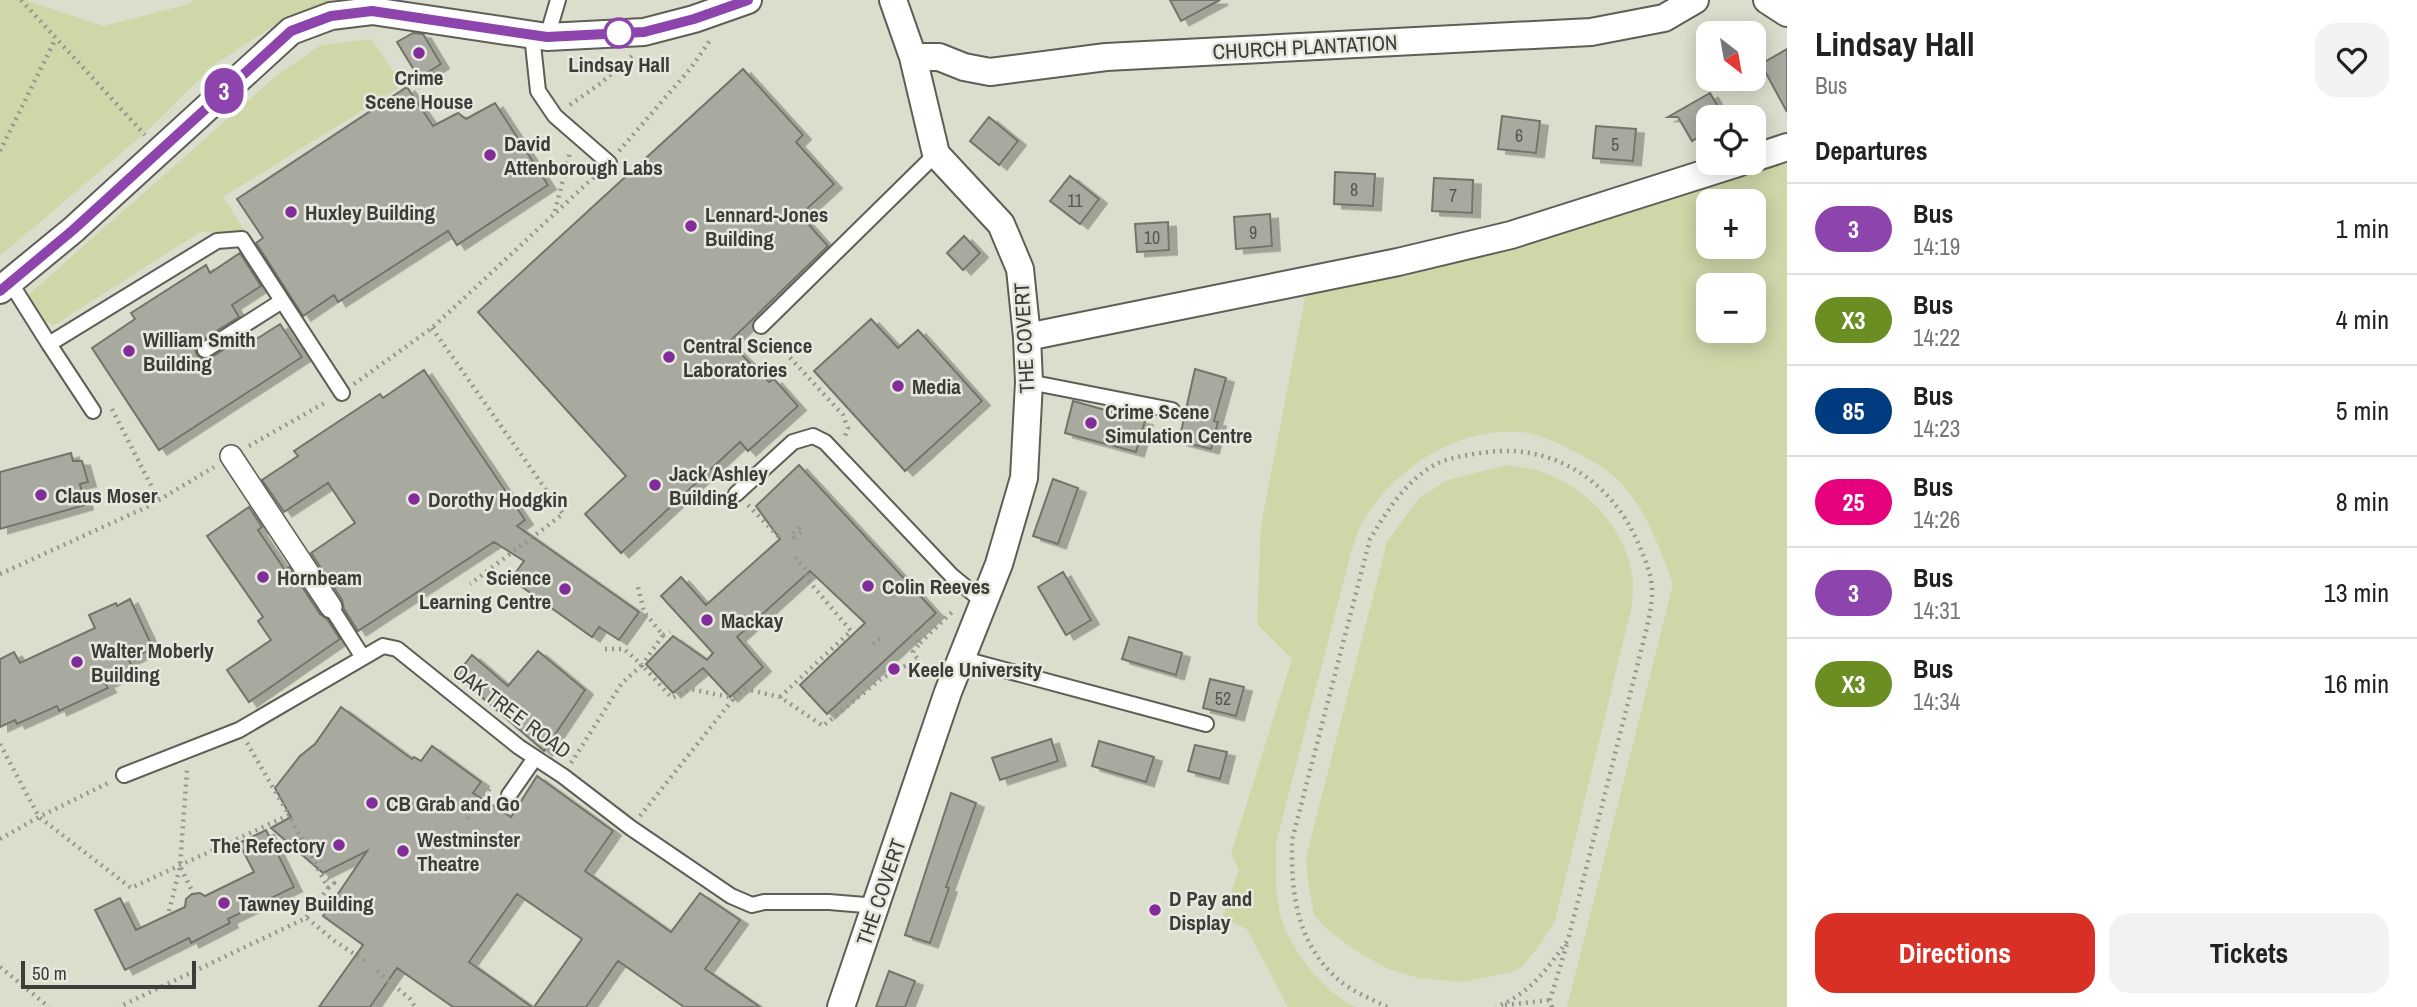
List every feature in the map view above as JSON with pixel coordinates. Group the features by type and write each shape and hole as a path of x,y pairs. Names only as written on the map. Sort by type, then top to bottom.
{"street":[{"path":"5,286 73,230 291,31 331,16 372,11 540,36 644,32 748,0"},
{"name":"THE COVERT","path":"841,1007 960,658 999,564 1024,478 1028,382 1027,337 1020,269 1000,224 936,154 913,57 893,0"},
{"name":"CHURCH PLANTATION","path":"913,57 939,57 964,67 990,72 1106,57 1591,32 1664,18 1695,0"},
{"path":"1767,0 1787,13"},
{"path":"1766,154 1787,147"},
{"path":"1027,337 1398,262 1511,235 1700,175"},
{"path":"232,456 331,607"}],"lane":[{"path":"558,0 540,36 538,91 555,116 609,163"},
{"path":"761,326 936,154"},
{"path":"49,344 217,241 242,239 342,393"},
{"path":"5,286 49,344 93,411"},
{"path":"205,350 282,301"},
{"path":"1028,382 1172,410"},
{"path":"736,494 793,442 813,436 825,442 952,576 985,603"},
{"path":"331,607 362,656"},
{"name":"OAK TREE ROAD","path":"124,775 239,730 383,646 397,649 535,758 631,828 732,896 752,905 764,902 829,902 877,906"},
{"path":"960,658 1206,724"},
{"path":"509,795 535,758"}],"path":[{"path":"21,0 160,151"},
{"path":"555,116 601,83 665,27"},
{"path":"0,151 56,38"},
{"path":"609,163 690,69 711,38"},
{"path":"555,212 575,134"},
{"path":"761,326 843,415 848,428 839,456"},
{"path":"432,328 564,514 470,584"},
{"path":"93,411 108,402 159,500"},
{"path":"1387,1007 1340,981 1323,962 1308,937 1295,908 1291,881 1292,840 1370,539 1407,486 1437,464 1469,455 1504,450 1538,453 1564,463 1589,479 1612,499 1633,531 1647,565 1652,591 1649,618 1568,940 1550,1000 1552,1007"},
{"path":"736,494 779,537"},
{"path":"780,696 851,631 808,580 807,571 795,556"},
{"path":"638,587 644,612 663,635"},
{"path":"927,682 927,674 913,652 957,608"},
{"path":"563,776 622,683 642,665 663,635 670,632"},
{"path":"913,634 920,643"},
{"path":"873,644 882,637"},
{"path":"605,649 624,649 672,698 690,689 734,698"},
{"path":"631,828 734,698 745,689 780,696 823,726 882,678 917,660"},
{"path":"119,1007 306,918 328,888 239,730"},
{"path":"0,744 38,817 131,888 289,815"},
{"path":"169,911 180,867 188,748"},
{"path":"0,839 38,817 124,775"},
{"path":"468,819 493,783"},
{"path":"180,867 192,891"},
{"path":"306,918 368,963"},
{"path":"1497,1007 1519,997 1537,980 1568,940"},
{"path":"0,967 49,1007"},
{"path":"377,971 410,999 415,1007"},
{"path":"1497,1007 1550,1000"}],"shaded area":[{"name":"Keele University","path":"0,0 1787,0 1787,1007 0,1007"}],"green space":[{"path":"0,0 25,0 103,26 186,5 195,0 336,0 269,29 214,65 146,132 0,256"},
{"path":"371,39 403,85 223,197 245,231 233,239 202,231 54,325 35,318 25,298 276,76 321,45"},
{"path":"1787,157 1787,1007 1567,1007 1673,584 1645,516 1629,492 1604,468 1548,439 1520,432 1497,432 1452,444 1412,467 1378,499 1365,518 1351,552 1276,843 1276,869 1280,913 1290,940 1320,980 1344,1001 1356,1007 1288,1007 1247,929 1222,918 1239,870 1231,854 1292,659 1257,624 1261,525 1306,293 1723,175 1766,175 1766,163"},
{"path":"1507,465 1535,470 1556,478 1572,487 1600,510 1621,540 1628,556 1633,578 1632,606 1555,921 1523,966 1512,972 1463,982 1419,978 1386,968 1327,929 1314,915 1306,857 1387,542 1419,498 1448,480"}],"building":[{"path":"1170,0 1220,0 1181,21"},
{"name":"Crime Scene House","path":"413,33 423,34 441,64 419,78 397,42"},
{"path":"1787,49 1787,112 1766,73 1766,61"},
{"path":"743,69 803,135 796,142 834,184 800,215 828,246 729,342 769,382 774,379 798,406 748,451 740,442 621,553 585,514 626,476 478,312"},
{"name":"Huxley Building","path":"407,87 433,126 458,113 466,119 495,103 548,185 457,245 448,231 338,302 334,295 303,316 256,243 263,238 237,199"},
{"path":"1710,93 1717,105 1696,105 1696,138 1692,141 1678,117 1668,117"},
{"path":"1502,116 1540,121 1536,153 1498,149"},
{"path":"989,117 1018,141 999,165 970,141"},
{"path":"1596,126 1636,129 1633,161 1593,158"},
{"path":"1335,172 1375,174 1373,206 1334,204"},
{"path":"1070,176 1099,199 1080,224 1050,201"},
{"path":"1434,178 1473,180 1472,213 1432,211"},
{"path":"1270,214 1272,246 1236,249 1234,217"},
{"path":"1168,222 1169,250 1137,252 1135,224"},
{"path":"964,236 980,253 963,270 947,253"},
{"name":"William Smith Building","path":"240,253 261,286 232,305 239,317 199,342 195,350 197,355 201,359 210,358 250,333 255,340 280,324 302,357 159,450 92,348 135,319 131,313 206,265 210,273"},
{"name":"Media","path":"871,319 898,348 918,330 982,401 905,471 814,371"},
{"path":"1195,369 1226,378 1214,421 1218,422 1211,449 1179,441"},
{"name":"Dorothy Hodgkin","path":"424,370 525,520 517,526 639,612 619,640 599,627 592,637 511,579 524,561 494,542 358,631 344,609 342,600 311,553 355,523 328,483 284,512 262,480 298,456 294,451 380,394 383,398"},
{"name":"Crime Scene Simulation Centre","path":"1073,401 1145,421 1136,452 1065,433"},
{"name":"Claus Moser","path":"71,453 73,461 82,461 88,482 80,484 85,505 0,529 0,472"},
{"name":"Colin Reeves","path":"799,465 936,613 827,714 800,685 865,623 810,571 737,637 763,667 730,697 703,668 673,693 646,664 673,636 707,660 713,653 661,596 681,577 706,605 780,539 756,506"},
{"path":"1053,479 1078,488 1058,544 1033,536"},
{"name":"Hornbeam","path":"249,507 262,527 258,530 285,570 289,567 340,639 249,702 227,670 271,640 258,621 263,617 207,536"},
{"path":"1063,572 1091,620 1066,635 1038,587"},
{"name":"Walter Moberly Building","path":"130,599 153,648 129,660 134,670 105,683 108,688 59,711 57,706 17,724 15,720 0,727 0,659 14,652 20,663 95,628 89,615"},
{"path":"1129,637 1182,653 1176,675 1122,659"},
{"path":"538,651 585,690 544,751 456,675 472,655 508,686"},
{"path":"1210,679 1244,687 1236,716 1203,708"},
{"path":"341,707 412,759 414,757 421,761 432,746 481,782 473,793 511,817 537,776 613,831 585,871 671,932 700,893 740,920 705,969 760,1007 684,1007 618,961 586,1007 534,1007 582,939 517,894 469,962 532,1007 453,1007 397,968 370,1007 319,1007 363,945 323,916 367,851 323,873 271,828 291,817 275,788 300,756 315,744"},
{"path":"1051,739 1058,761 1000,780 992,758"},
{"path":"1099,741 1154,757 1146,782 1092,766"},
{"path":"1195,745 1227,752 1220,779 1188,771"},
{"path":"951,793 976,803 946,887 949,888 930,943 905,935"},
{"name":"Tawney Building","path":"266,830 294,887 228,919 230,923 191,943 189,938 125,970 95,910 120,898 136,930 185,907 186,899 192,894 200,893 205,896 254,872 239,843"},
{"path":"889,971 915,981 905,1007 876,1007"}],"bus line":[{"name":"3","path":"0,291 73,230 291,31 331,16 372,11 547,37 644,32 694,19 748,0"}],"place":[{"name":"Lindsay Hall","path":"619,33"},
{"name":"Crime Scene House","path":"419,53"},
{"name":"David Attenborough Labs","path":"490,155"},
{"name":"Huxley Building","path":"291,212"},
{"name":"Lennard-Jones Building","path":"691,226"},
{"name":"William Smith Building","path":"129,351"},
{"name":"Central Science Laboratories","path":"669,357"},
{"name":"Media","path":"898,386"},
{"name":"Crime Scene Simulation Centre","path":"1091,423"},
{"name":"Jack Ashley Building","path":"655,485"},
{"name":"Claus Moser","path":"41,495"},
{"name":"Dorothy Hodgkin","path":"414,499"},
{"name":"Hornbeam","path":"263,577"},
{"name":"Colin Reeves","path":"868,586"},
{"name":"Science Learning Centre","path":"565,589"},
{"name":"Mackay","path":"707,620"},
{"name":"Walter Moberly Building","path":"77,662"},
{"name":"Keele University","path":"894,669"},
{"name":"CB Grab and Go","path":"372,803"},
{"name":"The Refectory","path":"339,845"},
{"name":"Westminster Theatre","path":"403,851"},
{"name":"Tawney Building","path":"224,903"},
{"name":"D Pay and Display","path":"1155,910"}]}
